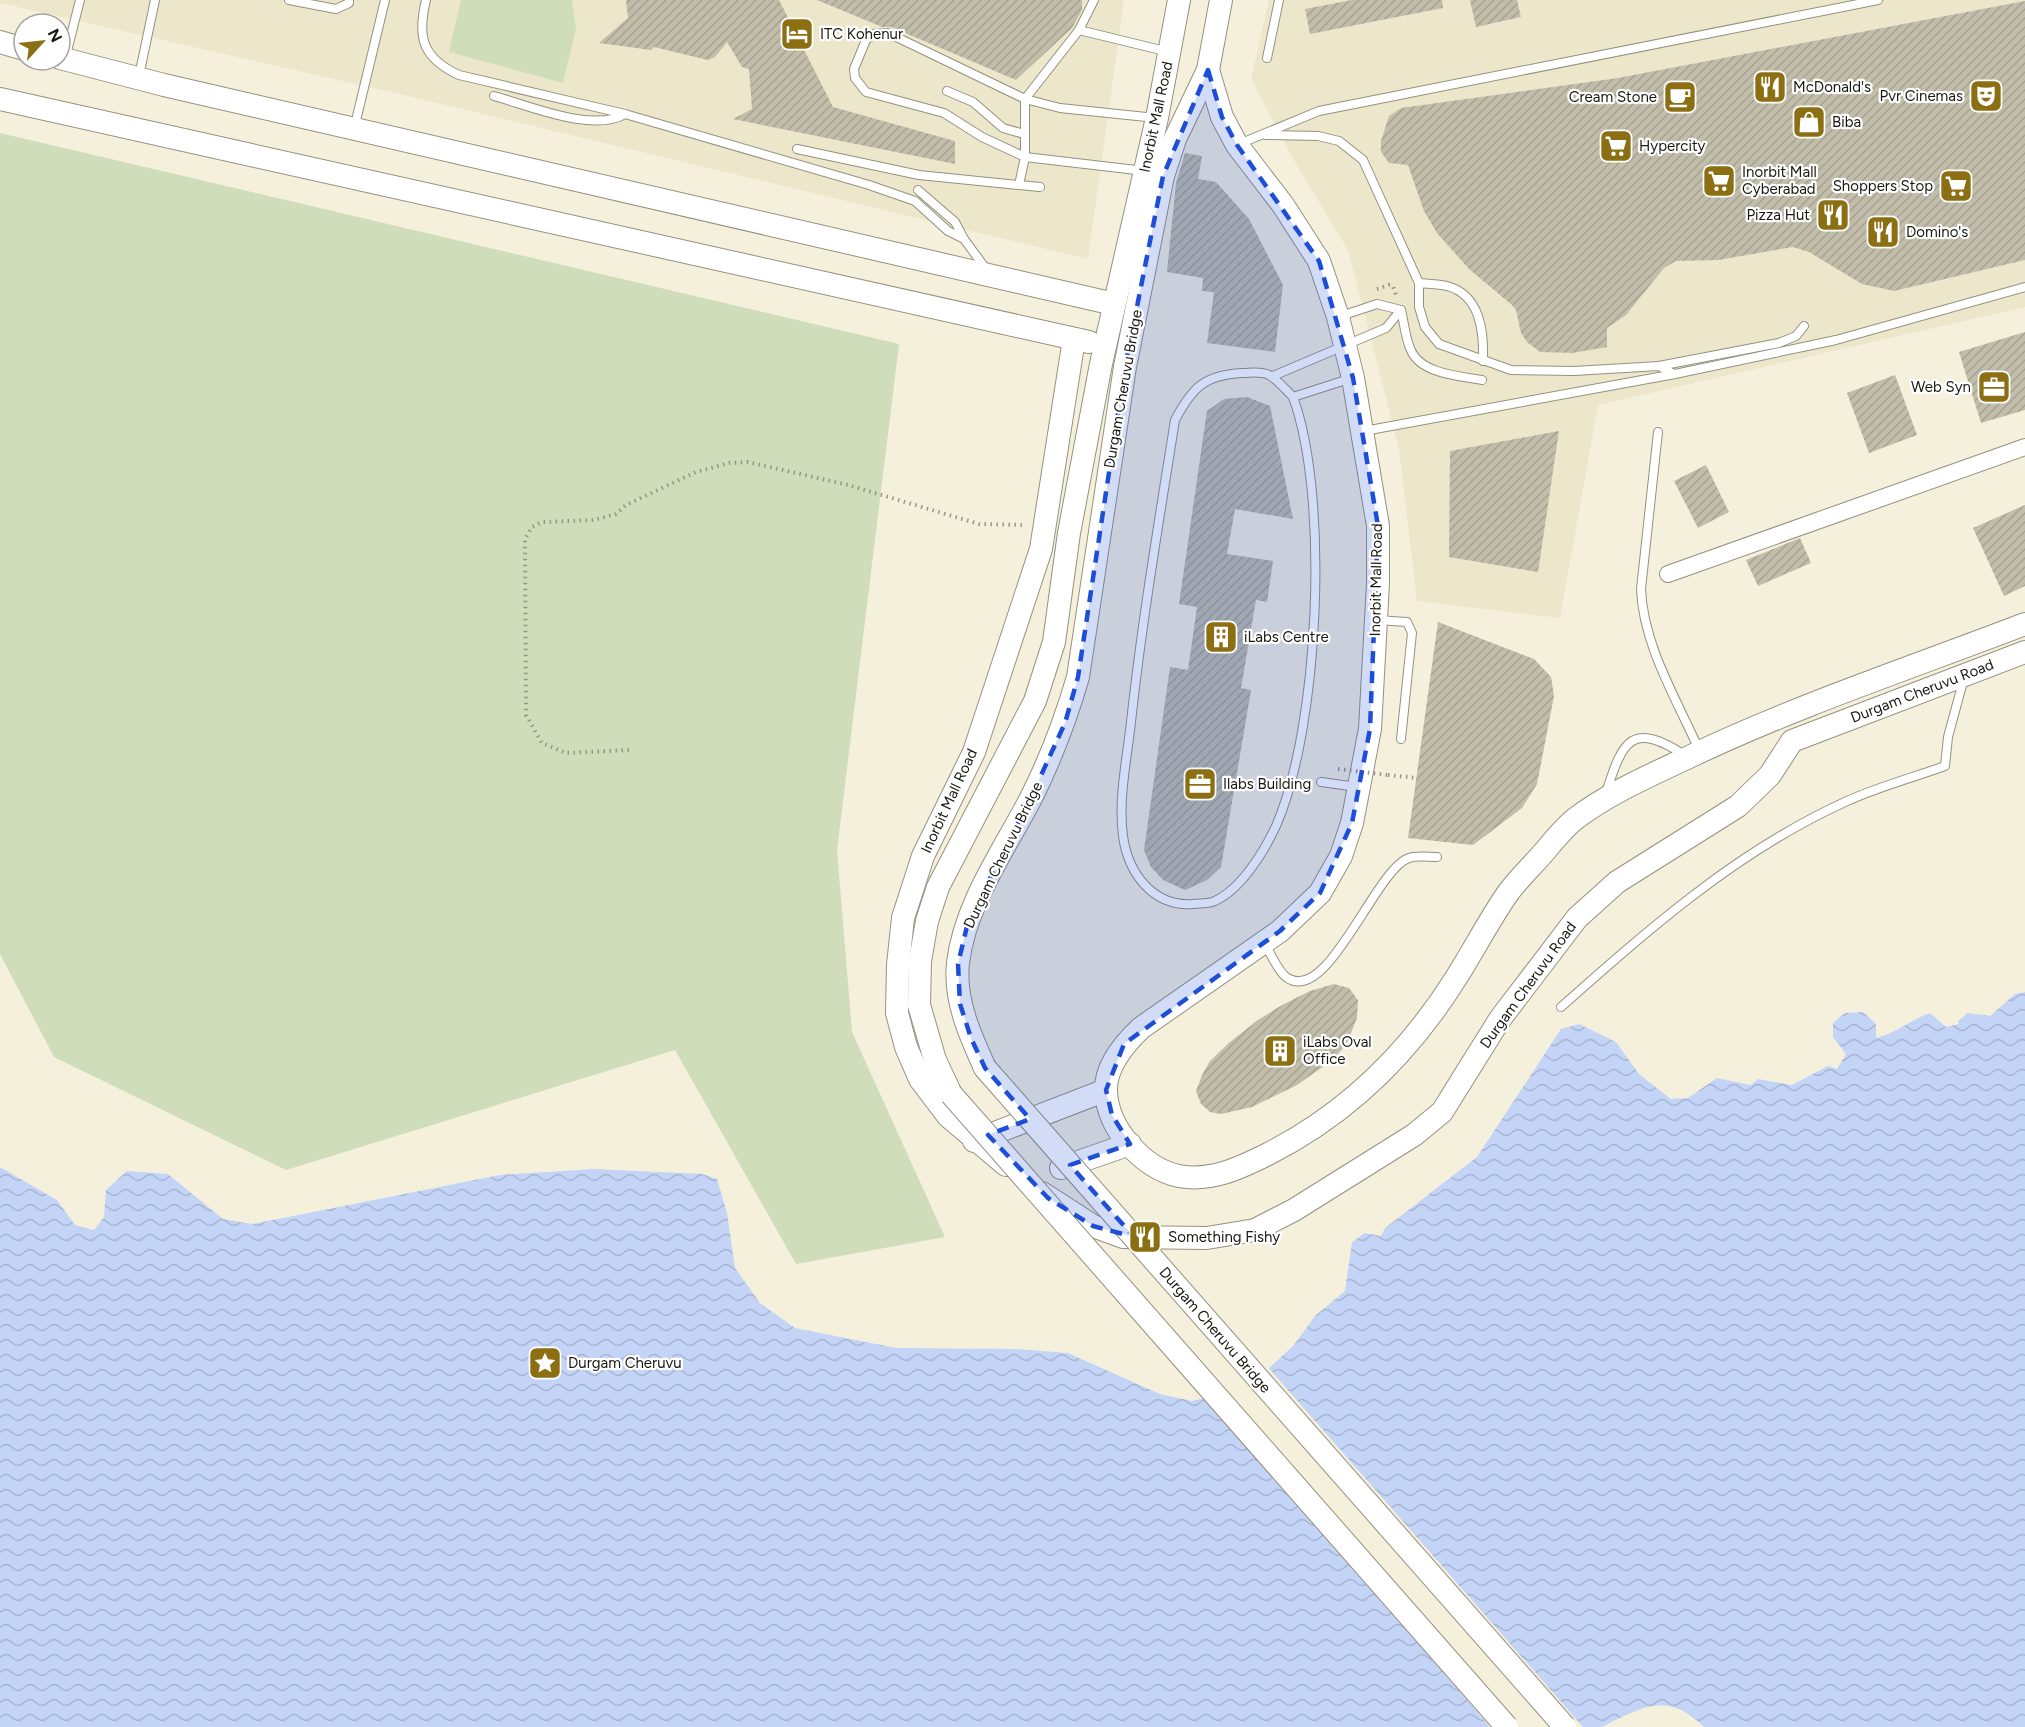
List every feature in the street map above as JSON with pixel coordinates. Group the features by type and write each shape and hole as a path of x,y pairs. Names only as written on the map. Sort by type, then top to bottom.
{"main road":[{"name":"Inorbit Mall Road","path":"1130,234 1157,118 1179,0"},
{"name":"Inorbit Mall Road","path":"1106,1090 1112,1068 1124,1044 1141,1028 1264,942 1320,893 1341,856 1361,787 1370,729 1377,620 1378,526 1353,378 1338,317 1319,261 1283,205 1237,145 1222,117 1208,70 1221,0"},
{"path":"72,62 354,129 1114,304"},
{"name":"Durgam Cheruvu Bridge","path":"1208,70 1175,139 1162,176 1125,367 1076,686 1065,723 1032,795 968,922 958,964 960,1004 971,1038 985,1068 1565,1727"},
{"path":"0,99 1105,346"},
{"name":"Durgam Cheruvu Bridge","path":"1130,234 1105,346 1069,533 1054,642 1035,701 938,887 927,921 920,961 919,1005 935,1060 951,1094 1507,1727"},
{"name":"Inorbit Mall Road","path":"974,1141 948,1116 920,1079 906,1047 897,1012 898,965 903,918 923,856 974,752 1041,549 1074,339"},
{"name":"Durgam Cheruvu Road","path":"1106,1090 1112,1116 1130,1144 1150,1164 1177,1176 1202,1177 1233,1171 1270,1153 1304,1134 1344,1106 1385,1071 1420,1030 1454,982 1509,892 1574,820 1694,754 1743,732 2025,624"},
{"name":"Durgam Cheruvu Road","path":"974,1141 1048,1198 1093,1226 1124,1237 1207,1238 1255,1230 1294,1210 1414,1135 1442,1112 1500,1019 1577,918 1617,882 1738,806 1770,775 1792,741 2025,652"},
{"path":"974,1141 1106,1090"},
{"path":"1060,1168 1130,1144"}],"street":[{"path":"1668,574 2025,447"}],"lane":[{"path":"72,26 80,0"},
{"path":"138,78 155,0"},
{"path":"289,0 336,9 349,3 349,0"},
{"path":"354,129 385,0"},
{"path":"426,0 420,25 423,38 431,55 443,68 459,75 626,114 869,185 915,201 948,231 964,239"},
{"path":"1019,185 1024,157 1025,99 1079,30 1094,0"},
{"path":"1266,58 1280,0"},
{"path":"1237,145 1319,111 1878,0"},
{"path":"1079,30 1169,52"},
{"path":"1145,171 1024,157 982,137 944,112 866,92 855,78 854,69 866,40 874,34 888,33 1025,99 1060,108 1157,118"},
{"path":"947,91 973,102 1003,128 1024,134"},
{"path":"494,96 586,120 609,121 626,114"},
{"path":"1263,134 1329,138 1339,141 1363,160 1419,283 1419,307 1425,327 1438,344 1482,361 1511,370 1574,371 1655,366 1779,342 1796,336 1804,326"},
{"path":"797,149 919,175 1040,187"},
{"path":"915,201 919,175"},
{"path":"918,190 955,222 964,239 992,276"},
{"path":"1419,283 1449,286 1472,305 1481,320 1482,361"},
{"path":"1363,431 1675,374 1836,340 2025,287"},
{"path":"1338,317 1377,304 1401,310"},
{"path":"1273,376 1386,328 1401,310"},
{"path":"1401,310 1410,350 1422,364 1448,374 1482,380"},
{"path":"1655,366 1675,374"},
{"path":"1263,372 1273,376 1293,397 1303,425 1309,462 1314,550 1314,624 1304,719 1291,781 1275,827 1248,874 1214,902 1184,904 1155,895 1139,880 1128,857 1123,835 1123,798 1134,701 1175,420 1189,395 1203,382 1222,374 1263,372"},
{"path":"1293,397 1353,378"},
{"path":"1658,432 1641,589 1642,611 1694,754"},
{"path":"1377,620 1407,622 1412,633 1401,738"},
{"path":"1560,1007 1653,926 1742,859 1846,801 1944,766 1948,737 1964,675"},
{"path":"1603,802 1618,756 1630,742 1642,737 1653,738 1694,754"},
{"path":"1321,782 1361,787"},
{"path":"1264,942 1286,976 1297,981 1313,977 1325,969 1338,952 1392,870 1410,858 1437,857"}],"path":[{"path":"629,750 566,753 556,750 542,743 526,715 525,539 532,527 542,522 593,520 616,514 626,506 696,472 729,463 748,462 848,485 978,524 1045,524"},
{"path":"1338,769 1417,778"}],"highlighted area":[{"path":"1208,70 1222,117 1237,145 1319,261 1353,378 1378,526 1370,729 1352,823 1320,893 1280,931 1124,1044 1106,1090 1112,1115 1130,1144 1070,1165 1134,1237 1093,1226 1048,1198 988,1135 1030,1119 985,1068 971,1038 960,1004 958,964 968,922 1032,795 1065,723 1078,677 1125,367 1163,176"}],"shaded area":[{"path":"0,0 1124,0 1088,259 404,95 72,19 72,12 40,12 0,3"},
{"path":"1269,0 2025,0 2025,307 1598,405 1560,618 1417,601 1399,449 1348,250 1296,164 1251,79"}],"green space":[{"path":"461,0 572,0 576,29 563,83 449,52"},
{"path":"0,133 899,344 837,850 852,1032 945,1237 796,1264 675,1050 286,1170 54,1057 0,954"}],"water":[{"name":"Durgam Cheruvu","path":"2025,992 2025,1727 1704,1727 1691,1716 1666,1705 1642,1708 1602,1727 0,1727 0,1167 57,1200 75,1225 94,1230 104,1217 106,1190 127,1171 168,1174 223,1219 253,1224 500,1175 594,1169 702,1174 717,1179 727,1213 735,1268 760,1303 795,1328 896,1348 1015,1349 1068,1353 1160,1394 1192,1401 1233,1391 1265,1372 1294,1345 1315,1316 1345,1291 1352,1242 1365,1233 1381,1236 1385,1228 1477,1157 1561,1029 1579,1024 1616,1042 1639,1074 1671,1099 1688,1098 1717,1078 1751,1085 1758,1079 1792,1085 1828,1066 1837,1069 1846,1054 1833,1037 1833,1023 1845,1013 1863,1012 1876,1024 1876,1038 1930,1013 1946,1027 1959,1024 1958,1021 1968,1013 1990,1016 2015,994"}],"pier":[{"path":"1267,1366 1583,1727 1490,1727 1208,1394 1232,1388"}],"building":[{"path":"626,0 779,0 833,107 955,141 955,164 733,119 752,109 749,69 742,67 727,42 715,57 708,60 654,47 651,50 599,43 628,18"},
{"path":"817,0 1082,0 1082,10 1072,28 1016,80 891,27 882,27"},
{"path":"1352,0 1442,0 1443,8 1310,34 1305,9"},
{"path":"1470,0 1517,0 1521,17 1476,27"},
{"name":"Inorbit Mall Cyberabad","path":"2025,1 2025,260 1894,291 1862,284 1809,252 1793,247 1718,260 1676,261 1664,268 1626,315 1607,328 1607,347 1572,353 1540,352 1527,342 1521,333 1516,310 1512,305 1469,269 1437,233 1424,211 1408,165 1389,163 1381,152 1381,141 1389,116 1401,108 1618,78"},
{"path":"1185,153 1202,156 1198,179 1216,182 1249,219 1283,285 1275,352 1207,343 1214,292 1202,291 1203,278 1167,272 1176,183"},
{"path":"2025,332 2025,410 1981,423 1959,352"},
{"path":"1895,375 1917,435 1869,453 1847,393"},
{"name":"iLabs Centre","path":"1247,397 1270,406 1293,519 1235,509 1227,554 1273,561 1267,602 1256,600 1241,688 1251,690 1221,867 1207,880 1185,890 1163,880 1151,867 1144,850 1170,667 1188,670 1197,607 1179,604 1207,411 1224,399"},
{"path":"1559,431 1538,572 1449,557 1450,451"},
{"path":"1706,465 1729,512 1698,528 1674,481"},
{"path":"2025,505 2025,586 2004,596 1973,528"},
{"path":"1800,538 1811,563 1758,586 1746,560"},
{"path":"1438,622 1534,659 1551,677 1554,696 1537,784 1522,808 1473,845 1408,838"},
{"name":"iLabs Oval Office","path":"1334,984 1349,988 1358,1000 1357,1018 1347,1043 1334,1059 1297,1085 1252,1107 1221,1114 1210,1112 1201,1104 1196,1091 1202,1075 1210,1061 1230,1042 1282,1005 1310,991"}],"place":[{"name":"ITC Kohenur","path":"797,34"},
{"name":"McDonald's","path":"1770,87"},
{"name":"Pvr Cinemas","path":"1986,96"},
{"name":"Cream Stone","path":"1680,97"},
{"name":"Biba","path":"1809,122"},
{"name":"Hypercity","path":"1616,146"},
{"name":"Inorbit Mall Cyberabad","path":"1719,181"},
{"name":"Shoppers Stop","path":"1956,186"},
{"name":"Pizza Hut","path":"1833,215"},
{"name":"Domino's","path":"1883,232"},
{"name":"Web Syn","path":"1994,387"},
{"name":"iLabs Centre","path":"1221,637"},
{"name":"Ilabs Building","path":"1200,784"},
{"name":"iLabs Oval Office","path":"1280,1051"},
{"name":"Something Fishy","path":"1145,1237"},
{"name":"Durgam Cheruvu","path":"545,1363"}]}
